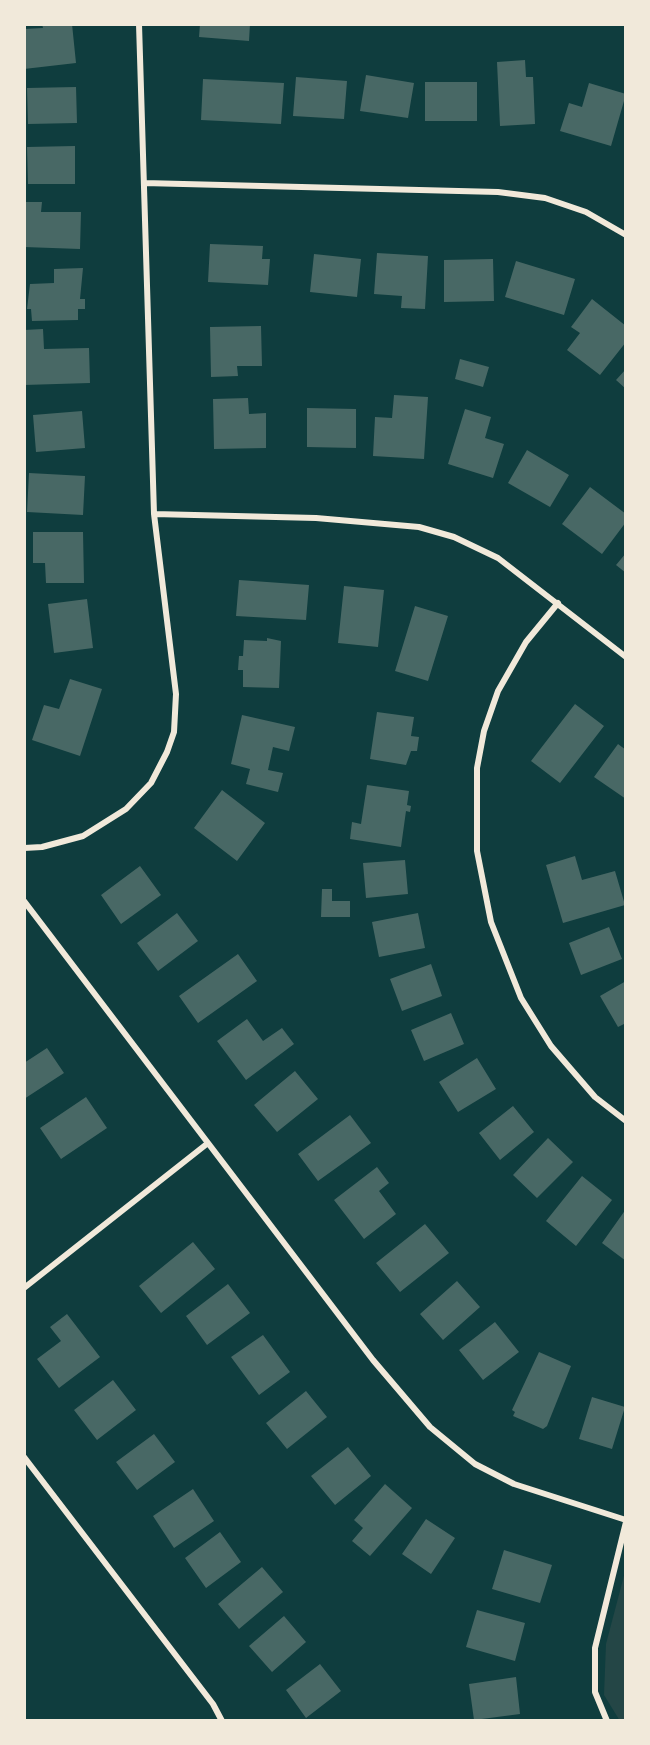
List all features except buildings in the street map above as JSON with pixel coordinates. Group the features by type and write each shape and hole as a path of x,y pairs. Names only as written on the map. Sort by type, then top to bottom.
{"street":[{"path":"24,848 42,847 83,836 126,809 151,783 167,752 174,732 176,694 154,514 139,24"},
{"path":"144,183 498,192 545,198 586,212 626,235"},
{"path":"154,514 316,518 419,526 454,537 498,558 626,657"},
{"path":"558,603 526,642 498,691 484,731 477,768 477,851 491,922 521,998 551,1046 595,1097 626,1122"},
{"path":"24,901 373,1360 430,1427 475,1464 514,1484 626,1521 595,1648 595,1692 607,1721"},
{"path":"24,1288 208,1143"},
{"path":"24,1457 205,1695 222,1721"}],"shaded area":[{"path":"626,1568 626,1721 620,1721 604,1695 606,1644"}]}
